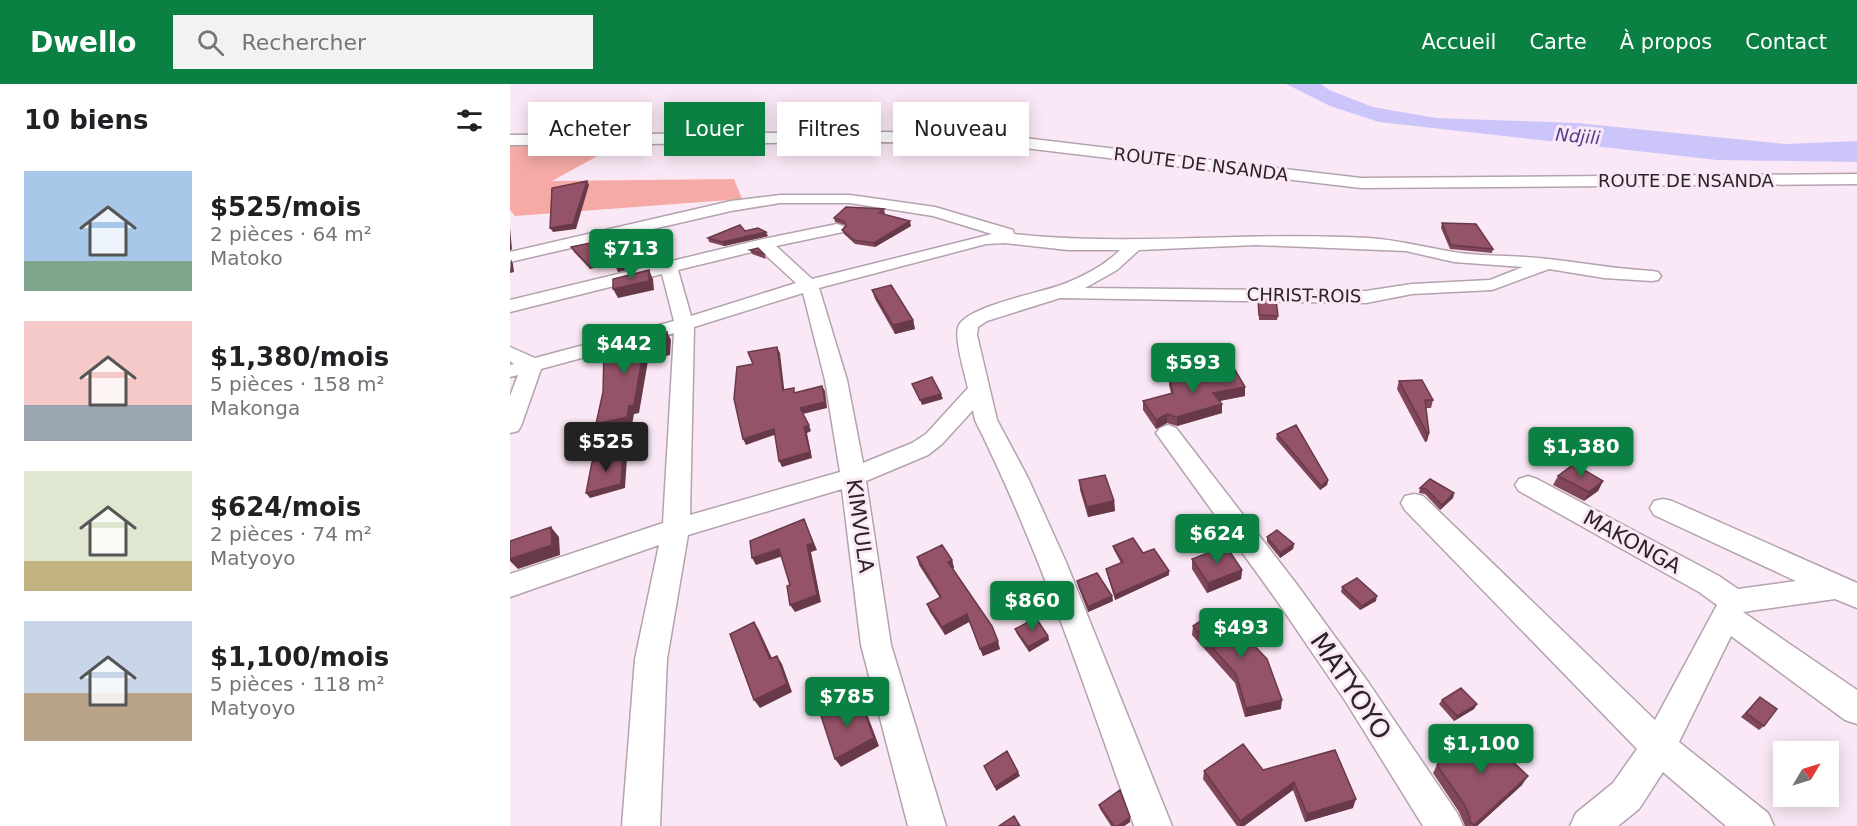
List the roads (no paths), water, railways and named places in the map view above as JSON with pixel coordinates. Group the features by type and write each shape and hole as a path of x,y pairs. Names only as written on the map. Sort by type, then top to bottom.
{"street":[{"name":"ROUTE DE NSANDA","path":"510,140 884,137 988,140 1361,183 1857,179"},
{"path":"510,257 731,206 780,199 850,199 935,212 1005,232 1016,239"},
{"path":"510,306 763,244 837,229"},
{"path":"510,370 684,324 809,285 986,239 1016,239 1068,245 1256,240 1367,243 1406,246 1454,257 1548,264 1604,273 1652,276"},
{"path":"763,244 809,285"},
{"path":"1134,245 1115,265 1055,293 984,314 968,326 967,335 986,420 1016,478 1052,562 1153,826"},
{"name":"CHRIST-ROIS","path":"1055,293 1366,297 1413,289 1492,285 1548,264"},
{"path":"641,826 651,659 676,529 684,324 669,267"},
{"name":"KIMVULA","path":"809,285 836,380 853,477 876,645 927,826"},
{"path":"510,353 532,366"},
{"path":"510,426 532,366"},
{"path":"510,585 676,529 853,477 928,445 978,390"},
{"name":"MATYOYO","path":"1168,433 1292,599 1357,692 1444,826"},
{"name":"MAKONGA","path":"1528,486 1709,584 1730,608 1857,709"},
{"path":"1414,503 1659,747 1755,826"},
{"path":"1663,508 1847,592"},
{"path":"1589,826 1626,796 1659,747 1730,608 1847,592"}],"water":[{"name":"Ndjili","path":"1286,84 1321,84 1329,90 1373,107 1436,118 1577,123 1785,144 1857,141 1857,162 1717,160 1379,122 1330,106"}]}
